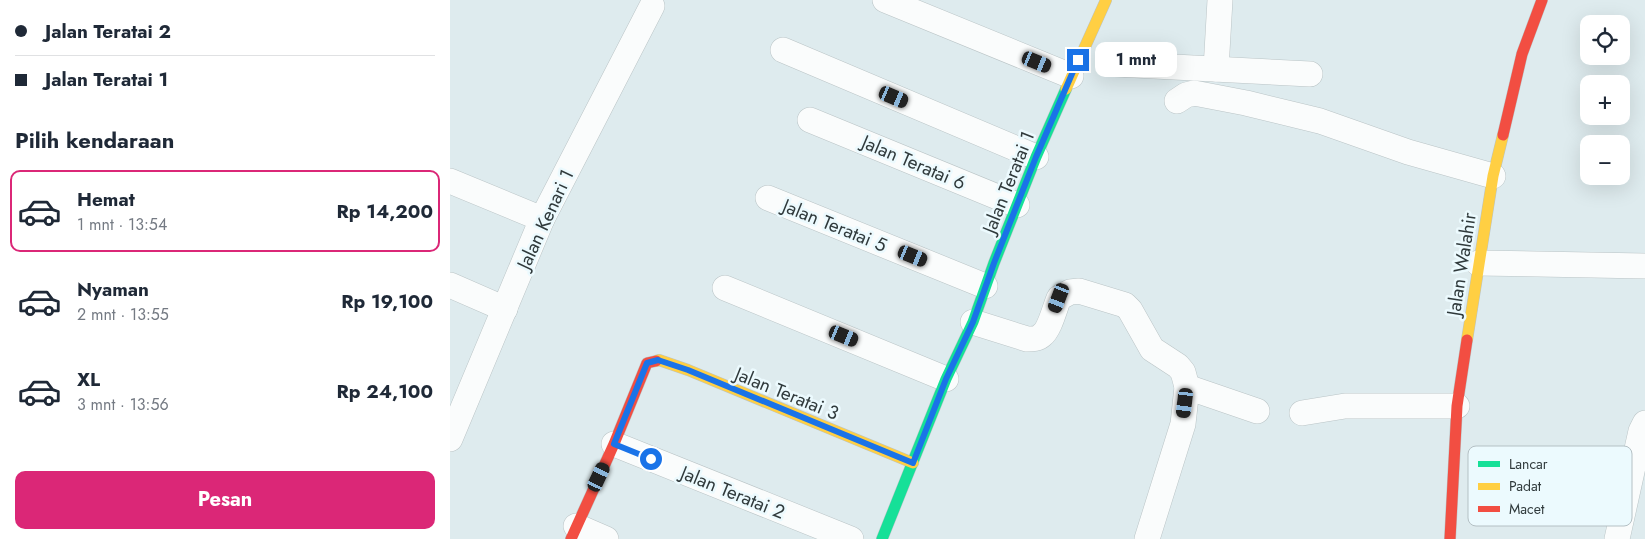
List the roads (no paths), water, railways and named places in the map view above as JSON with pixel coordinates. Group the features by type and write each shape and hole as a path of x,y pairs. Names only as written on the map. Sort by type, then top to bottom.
{"street":[{"path":"885,0 1071,76"},
{"name":"Jalan Teratai 1","path":"882,539 946,379 973,322 985,286 1036,157 1106,0"},
{"path":"1216,69 1220,0"},
{"name":"Jalan Walahir","path":"1450,539 1457,406 1478,263 1493,176 1522,54 1542,0"},
{"name":"Jalan Kenari 1","path":"450,439 460,387 505,309 542,218 652,6"},
{"path":"783,50 1036,157"},
{"path":"1116,64 1310,74"},
{"path":"1177,101 1186,94 1194,93 1208,94 1246,103 1320,121 1408,152 1493,176"},
{"name":"Jalan Teratai 6","path":"810,120 1017,205"},
{"path":"450,181 542,218"},
{"name":"Jalan Teratai 5","path":"768,198 985,286"},
{"path":"1478,263 1645,266"},
{"path":"450,285 505,309"},
{"path":"726,288 946,379"},
{"path":"973,322 1027,339 1042,336 1047,329 1059,298 1070,292 1079,291 1120,303 1130,310 1152,349 1178,366 1183,372 1187,387 1183,424 1147,539"},
{"name":"Jalan Teratai 3","path":"614,444 647,363 658,360 688,370 913,463"},
{"path":"1187,387 1257,411"},
{"path":"1302,413 1345,406 1457,406"},
{"path":"1632,470 1641,431 1645,423"},
{"path":"606,539 574,533 614,444"},
{"name":"Jalan Teratai 2","path":"614,444 851,539"},
{"path":"1616,539 1619,526"}]}
